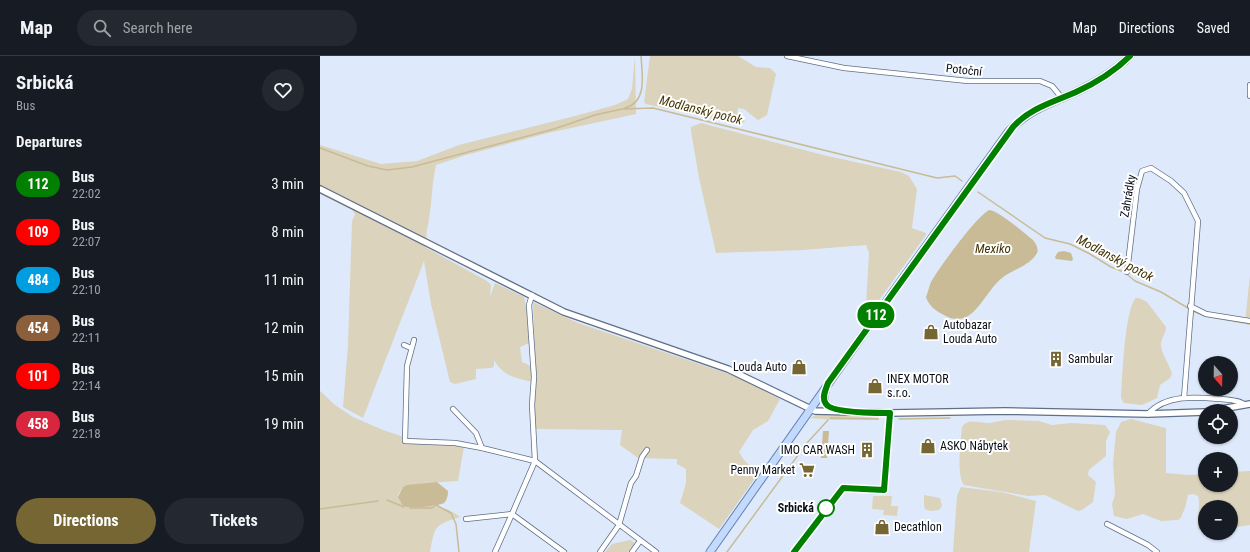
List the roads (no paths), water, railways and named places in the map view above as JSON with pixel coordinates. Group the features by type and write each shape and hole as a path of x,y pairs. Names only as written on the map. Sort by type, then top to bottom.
{"main road":[{"path":"710,552 828,383 1009,131 1025,116 1100,79 1130,56"}],"street":[{"name":"Potoční","path":"787,56 844,68 968,81 1040,81 1052,86 1062,98"},
{"path":"1249,95 1250,85"},
{"name":"Zahrádky","path":"1127,272 1137,189 1142,171 1150,168 1171,181 1184,193 1198,221 1189,314 1184,398"},
{"path":"320,189 584,320 728,369 810,409 818,411 852,412 1005,411 1148,414 1198,412"},
{"path":"495,552 535,461 532,405 534,377 529,305 532,295"},
{"path":"1190,306 1206,314 1250,321"},
{"path":"414,340 407,366 405,442 455,443 535,461 619,526 656,552"},
{"path":"404,345 411,348"},
{"path":"828,383 824,397 827,406 852,412"},
{"path":"1148,414 1160,405 1184,398 1233,400 1247,405"},
{"path":"453,409 476,433 482,448"},
{"path":"600,552 619,526 631,483 636,476 642,457 647,450"},
{"path":"466,519 512,514 564,552"},
{"path":"1107,524 1148,545 1157,552"},
{"path":"632,552 640,541"}],"water":[{"name":"Mexiko","path":"989,210 1005,218 1033,240 1037,246 1037,254 1028,263 1002,278 976,309 969,315 962,319 953,319 932,307 926,297 931,282 949,255 975,223"},
{"path":"1064,251 1071,253 1073,259 1072,261 1056,259 1055,257 1058,252"},
{"path":"823,431 829,431 827,458 821,458"},
{"path":"437,482 448,491 446,501 444,503 424,507 406,507 403,506 398,497 403,487 407,485"}],"waterway":[{"path":"625,108 632,105 640,94 642,86 641,56"},
{"name":"Modlanský potok","path":"320,148 368,166 387,170 412,167 554,129 595,115 622,109 653,108 937,178 955,176 962,181"},
{"name":"Modlanský potok","path":"978,192 1045,238 1070,244 1111,267 1124,272 1135,281 1161,292 1193,311 1205,316 1250,324"},
{"path":"830,418 878,419"},
{"path":"899,419 950,418"},
{"path":"727,552 807,443 828,420"},
{"path":"387,500 404,507"},
{"path":"320,509 378,501"},
{"path":"410,508 432,508 436,505 451,513 456,524 459,552"}],"place":[{"name":"Autobazar Louda Auto","path":"931,332"},
{"name":"Sambular","path":"1056,359"},
{"name":"Louda Auto","path":"799,367"},
{"name":"INEX MOTOR s.r.o.","path":"875,386"},
{"name":"ASKO Nábytek","path":"928,446"},
{"name":"IMO CAR WASH","path":"867,450"},
{"name":"Penny Market","path":"807,470"},
{"name":"Srbická","path":"826,508"},
{"name":"Decathlon","path":"882,527"}]}
